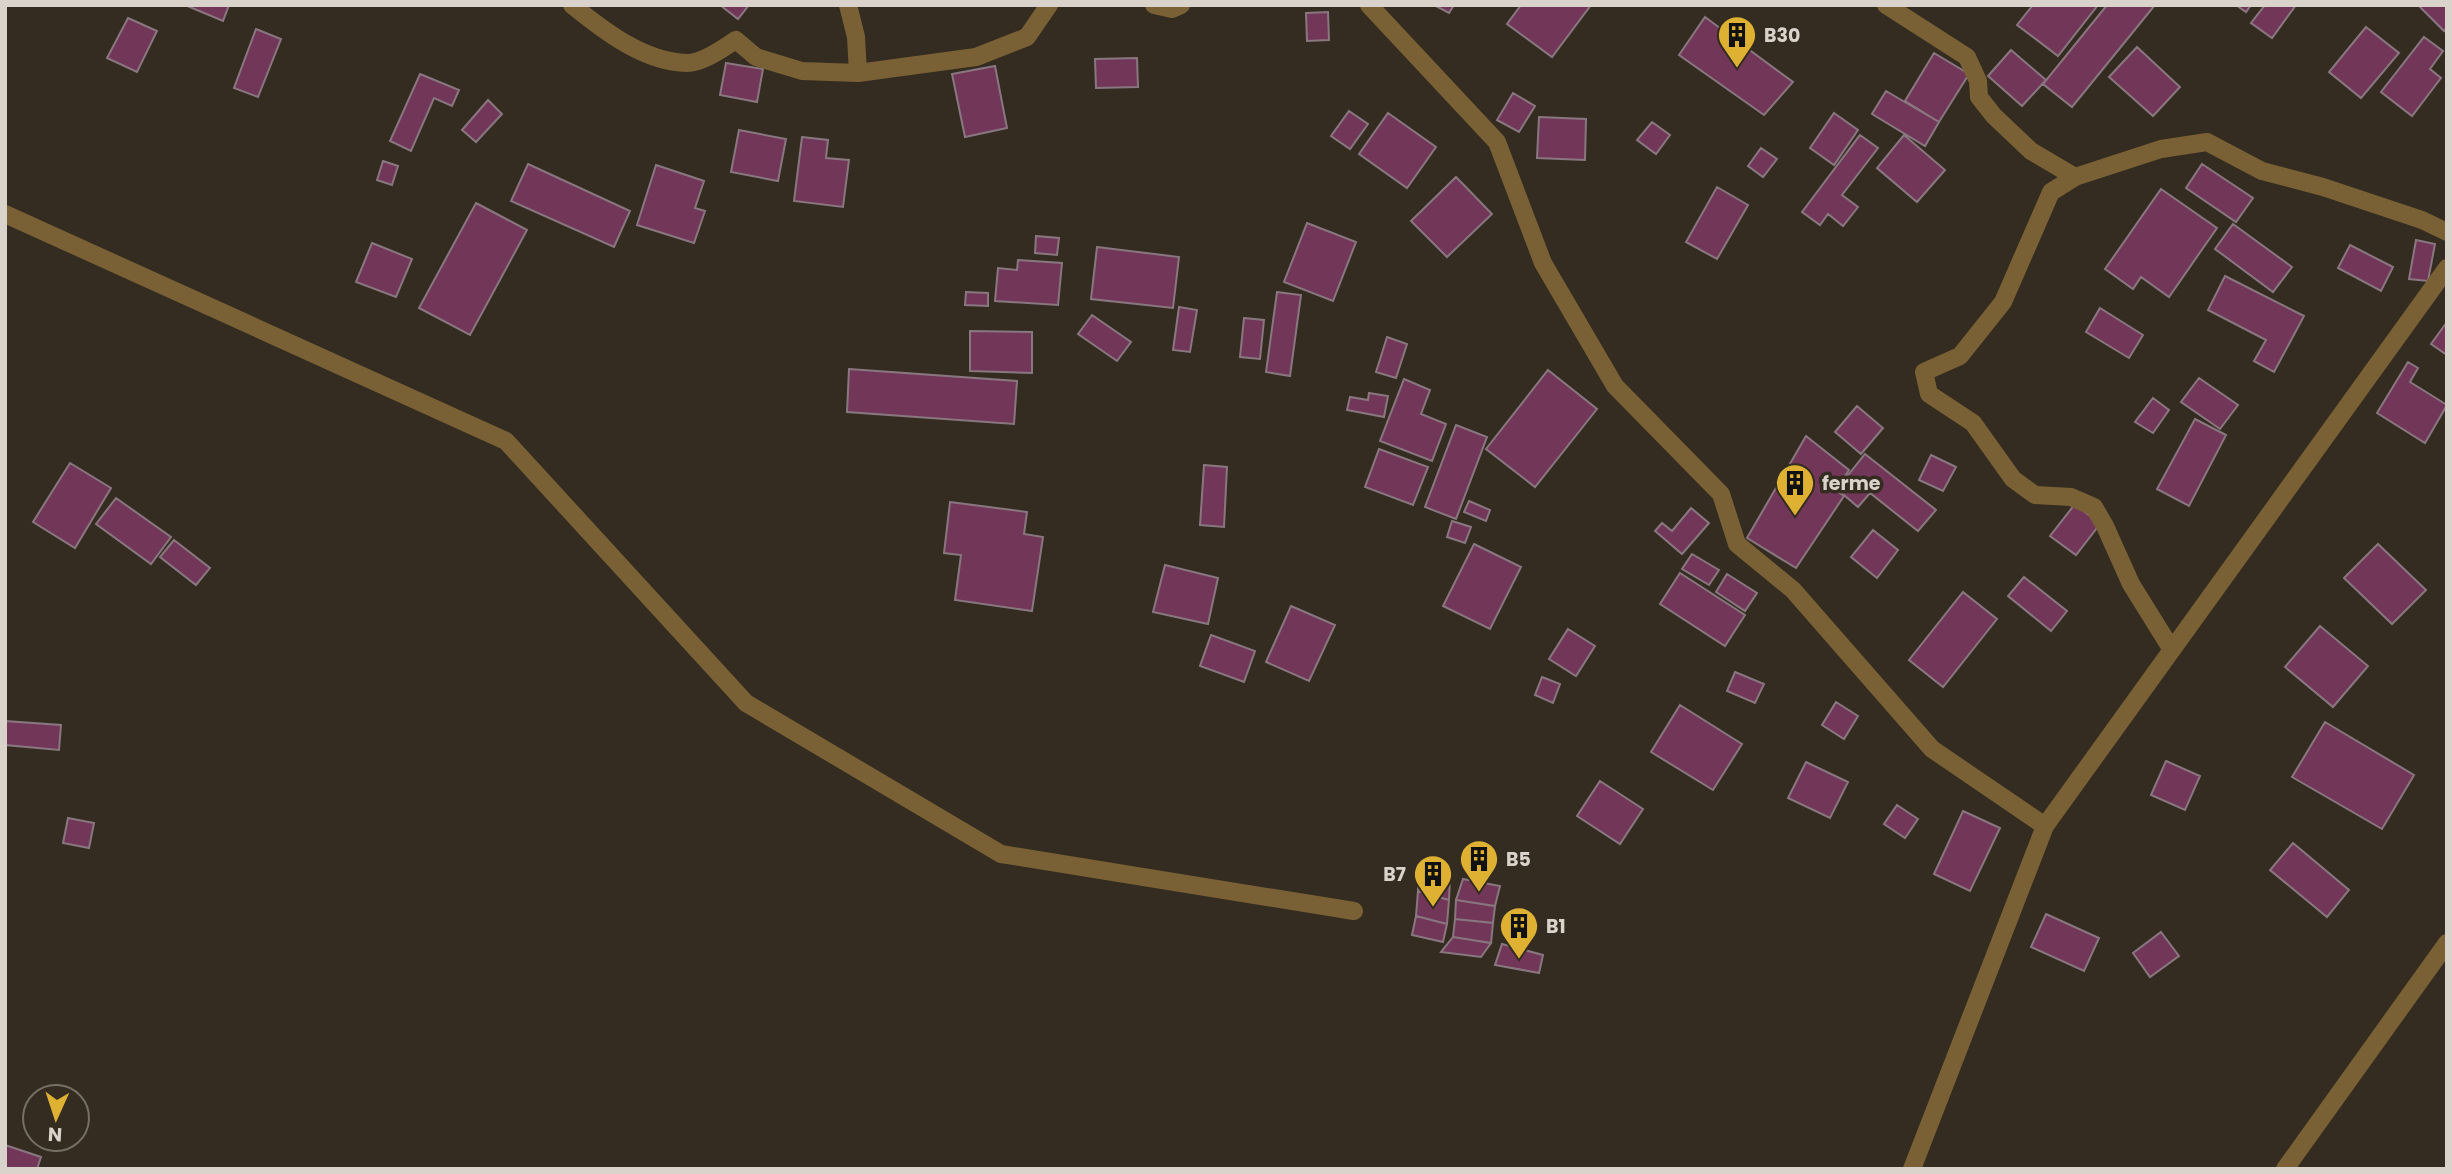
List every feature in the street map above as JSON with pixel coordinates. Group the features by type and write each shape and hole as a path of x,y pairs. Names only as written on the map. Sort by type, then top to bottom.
{"street":[{"path":"572,5 599,27 653,56 689,63 717,52 736,40 757,57 802,71 858,72 976,57 1027,37 1048,5"},
{"path":"848,5 856,37 858,72"},
{"path":"1154,5 1172,9 1181,5"},
{"path":"1369,5 1497,142 1543,263 1615,386 1721,494 1737,544 1793,590 1932,749 2045,826"},
{"path":"1886,5 1967,57 1978,81 1979,97 1994,116 2031,150 2075,177"},
{"path":"2172,650 2131,584 2094,507 2071,497 2035,495 2013,479 1973,424 1929,394 1924,372 1960,356 2003,302 2051,192 2075,177 2161,149 2207,142 2262,171 2323,187 2422,220 2447,232"},
{"path":"5,214 506,441 746,703 1001,854 1354,911"},
{"path":"1912,1169 2045,826 2447,268"},
{"path":"2285,1169 2447,943"}],"building":[{"path":"185,5 229,5 223,21"},
{"path":"720,5 749,5 738,19"},
{"path":"1434,5 1454,5 1449,13"},
{"path":"1521,5 1591,5 1552,57 1507,24"},
{"path":"2033,5 2098,5 2058,56 2017,25"},
{"path":"2107,5 2155,5 2072,107 2043,84"},
{"path":"2236,5 2251,5 2246,12"},
{"path":"2265,5 2296,5 2272,38 2251,23"},
{"path":"2418,5 2446,5 2447,28 2444,31"},
{"path":"1328,12 1329,40 1307,41 1306,13"},
{"name":"B30","path":"1705,17 1793,82 1764,115 1679,55"},
{"path":"128,18 157,31 137,72 107,58"},
{"path":"2366,27 2399,53 2361,98 2329,72"},
{"path":"256,29 281,39 258,97 234,88"},
{"path":"2424,37 2443,51 2430,69 2441,78 2412,116 2381,92"},
{"path":"2137,47 2180,87 2153,116 2109,77"},
{"path":"2011,50 2046,80 2022,106 1988,76"},
{"path":"1934,53 1969,74 1939,122 1905,101"},
{"path":"1137,58 1138,87 1096,88 1095,59"},
{"path":"726,63 763,69 757,102 720,95"},
{"path":"995,66 1007,128 965,137 952,74"},
{"path":"420,74 459,90 452,106 434,98 411,151 390,141"},
{"path":"1886,91 1939,122 1925,146 1872,114"},
{"path":"1513,93 1535,106 1519,132 1497,120"},
{"path":"488,100 502,114 476,142 462,130"},
{"path":"1349,111 1368,124 1350,149 1331,136"},
{"path":"1388,113 1436,147 1407,188 1359,154"},
{"path":"1834,113 1858,130 1834,165 1810,148"},
{"path":"1539,117 1586,119 1585,160 1537,158"},
{"path":"1652,122 1670,135 1656,154 1637,140"},
{"path":"739,130 786,139 778,181 731,172"},
{"path":"1860,135 1878,148 1842,195 1858,207 1843,226 1828,214 1820,225 1802,212"},
{"path":"1904,135 1945,170 1917,202 1877,168"},
{"path":"802,137 828,140 826,158 849,160 843,207 794,201"},
{"path":"1761,148 1777,159 1763,177 1748,166"},
{"path":"383,161 398,166 392,185 377,180"},
{"path":"528,164 630,211 614,247 511,201"},
{"path":"2202,164 2253,198 2236,222 2186,188"},
{"path":"656,165 704,181 695,208 705,211 694,243 637,225"},
{"path":"1456,177 1492,214 1447,257 1411,221"},
{"path":"1717,187 1748,205 1717,259 1686,242"},
{"path":"2161,189 2217,228 2169,297 2141,277 2133,289 2105,269"},
{"path":"476,203 527,230 470,335 419,308"},
{"path":"1307,223 1356,242 1333,301 1284,282"},
{"path":"2233,224 2292,267 2273,292 2215,249"},
{"path":"1036,236 1059,238 1057,255 1035,253"},
{"path":"2416,240 2435,244 2428,281 2409,279"},
{"path":"372,243 412,259 396,297 356,282"},
{"path":"2350,245 2393,267 2381,291 2338,268"},
{"path":"1097,247 1179,257 1173,308 1091,299"},
{"path":"1018,260 1062,263 1058,305 995,301 998,268 1017,270"},
{"path":"2225,276 2304,316 2274,372 2254,361 2266,340 2208,310"},
{"path":"966,292 988,293 988,306 965,305"},
{"path":"1277,292 1301,295 1290,376 1266,372"},
{"path":"1179,307 1197,310 1190,352 1173,350"},
{"path":"2100,308 2143,335 2129,358 2086,332"},
{"path":"1092,315 1131,342 1117,361 1078,334"},
{"path":"1244,318 1264,320 1260,359 1240,357"},
{"path":"2447,322 2447,355 2431,344"},
{"path":"970,331 1032,332 1032,373 970,371"},
{"path":"1387,337 1407,344 1396,378 1376,372"},
{"path":"2408,362 2418,368 2410,382 2447,405 2425,443 2377,413"},
{"path":"849,369 1017,381 1014,424 847,412"},
{"path":"1548,370 1597,409 1535,487 1486,449"},
{"path":"2199,378 2238,405 2220,429 2181,402"},
{"path":"1404,379 1430,390 1421,414 1446,424 1432,461 1380,441"},
{"path":"1369,393 1388,396 1384,417 1347,410 1350,397 1368,400"},
{"path":"2153,398 2169,410 2153,433 2135,422"},
{"path":"1857,406 1883,428 1861,454 1835,432"},
{"path":"2195,419 2226,435 2189,506 2157,489"},
{"path":"1456,425 1487,437 1456,519 1425,507"},
{"name":"ferme","path":"1806,436 1849,470 1836,490 1844,496 1796,568 1747,538"},
{"path":"1379,449 1428,467 1413,505 1365,487"},
{"path":"1865,454 1936,510 1918,531 1870,493 1858,507 1837,489"},
{"path":"1931,455 1956,467 1943,491 1919,480"},
{"path":"70,463 111,488 75,548 33,522"},
{"path":"1204,465 1227,467 1224,527 1200,525"},
{"path":"116,498 171,537 151,564 96,524"},
{"path":"1469,501 1490,510 1486,521 1464,512"},
{"path":"950,502 1027,512 1024,534 1043,537 1032,611 955,600 961,555 944,553"},
{"path":"2075,504 2100,524 2076,555 2050,536"},
{"path":"1691,508 1709,523 1682,554 1655,531 1662,523 1672,531"},
{"path":"1452,521 1471,527 1465,543 1447,537"},
{"path":"1873,530 1898,550 1877,578 1851,557"},
{"path":"174,540 210,568 196,585 160,557"},
{"path":"1474,544 1521,567 1490,629 1443,606"},
{"path":"2378,544 2426,590 2392,624 2344,578"},
{"path":"1692,554 1719,570 1709,585 1682,569"},
{"path":"1165,565 1218,578 1208,624 1153,612"},
{"path":"1680,573 1745,615 1725,646 1660,604"},
{"path":"1727,574 1757,593 1745,611 1716,592"},
{"path":"2024,577 2067,611 2051,631 2008,596"},
{"path":"1963,592 1997,619 1943,687 1909,660"},
{"path":"1291,606 1335,625 1309,681 1266,662"},
{"path":"2320,626 2368,666 2333,707 2285,667"},
{"path":"1568,629 1595,646 1576,676 1549,659"},
{"path":"1211,635 1255,651 1244,682 1200,666"},
{"path":"1735,672 1764,684 1755,703 1727,691"},
{"path":"1542,677 1560,684 1553,703 1535,695"},
{"path":"1836,702 1858,716 1844,739 1822,725"},
{"path":"1680,705 1742,744 1713,790 1651,752"},
{"path":"5,721 61,725 59,750 5,745"},
{"path":"2325,722 2414,775 2382,829 2292,777"},
{"path":"2166,761 2200,776 2185,810 2151,795"},
{"path":"1806,762 1848,782 1830,818 1788,798"},
{"path":"1600,781 1643,809 1620,844 1577,816"},
{"path":"1897,805 1918,819 1905,838 1884,824"},
{"path":"1963,811 2000,828 1970,891 1934,874"},
{"path":"68,818 94,823 89,848 63,843"},
{"path":"2293,843 2349,890 2327,917 2270,870"},
{"path":"1418,870 1450,878 1449,900 1418,891"},
{"name":"B5","path":"1463,879 1500,886 1495,906 1456,900"},
{"name":"B7","path":"1418,891 1449,900 1447,924 1416,916"},
{"path":"1456,900 1495,906 1493,923 1455,919"},
{"path":"2046,914 2099,938 2084,971 2031,947"},
{"path":"1416,916 1447,924 1443,942 1412,935"},
{"path":"1455,919 1493,923 1491,943 1453,937"},
{"path":"2161,932 2179,956 2150,977 2133,953"},
{"path":"1453,937 1491,943 1481,957 1441,952"},
{"name":"B1","path":"1502,944 1543,955 1539,973 1495,965"},
{"path":"5,1145 21,1150 21,1153 41,1157 37,1169 5,1169"}],"place":[{"name":"B30","path":"1737,69"},
{"name":"ferme","path":"1795,517"},
{"name":"B5","path":"1479,893"},
{"name":"B7","path":"1433,908"},
{"name":"B1","path":"1519,960"}]}
